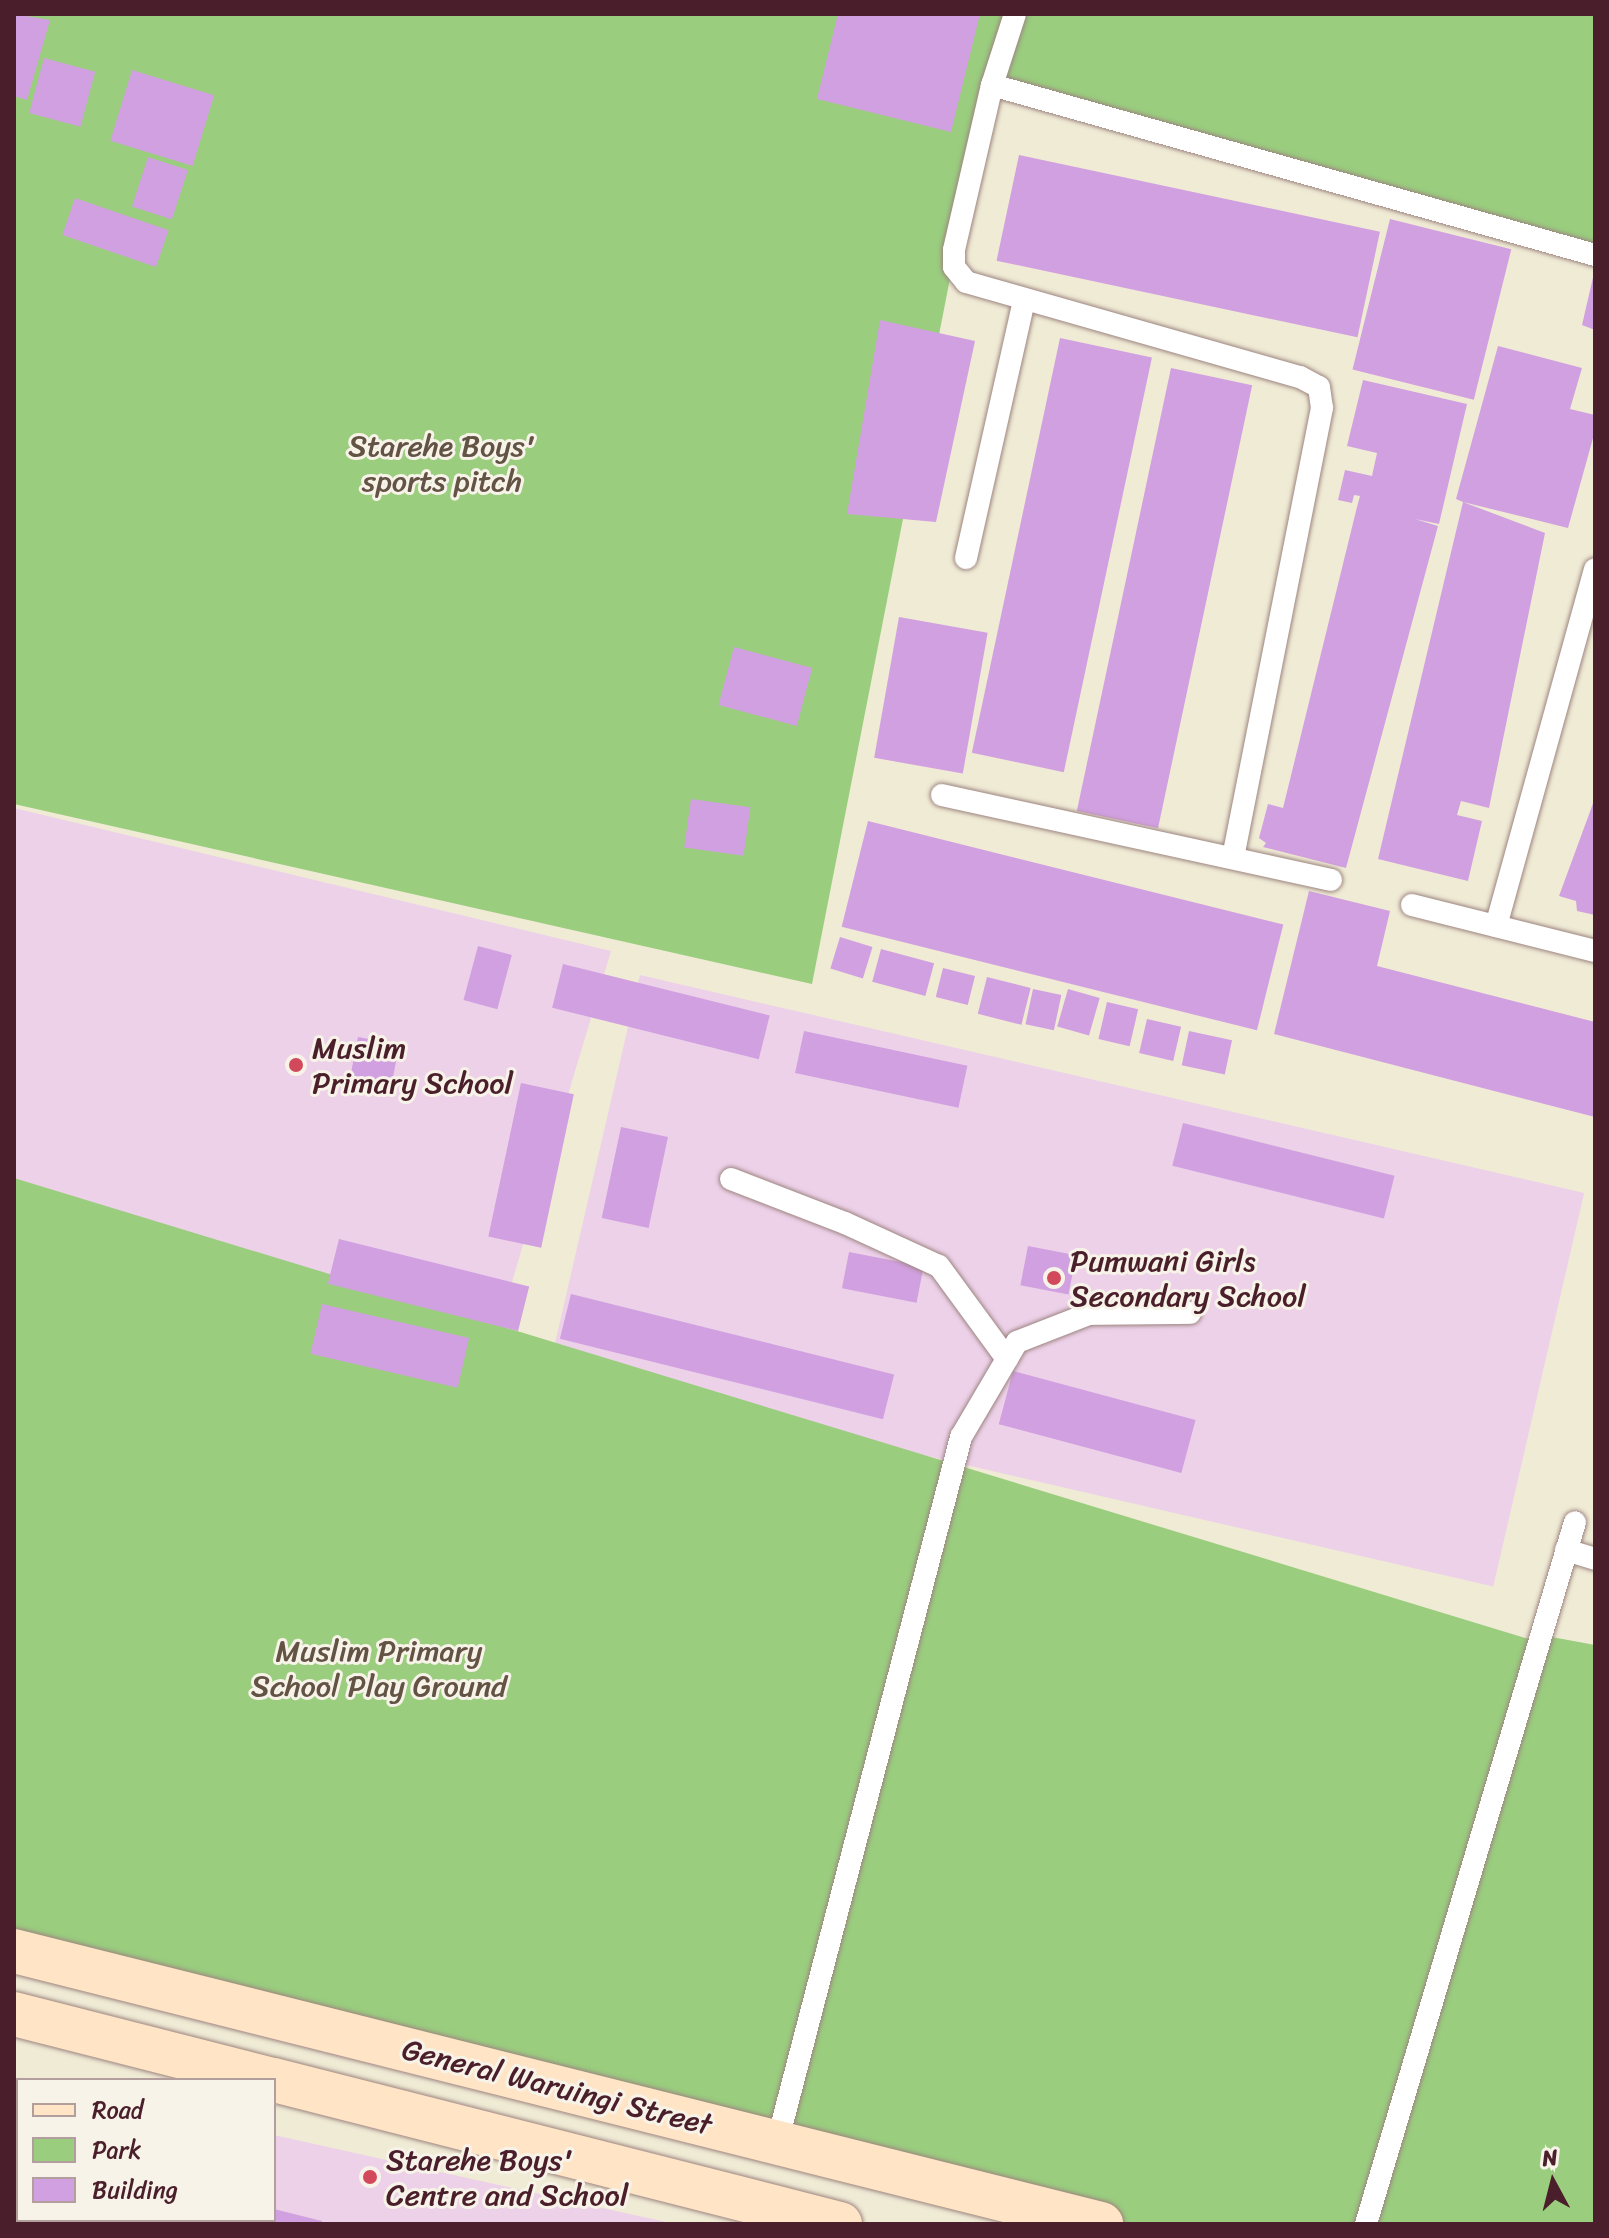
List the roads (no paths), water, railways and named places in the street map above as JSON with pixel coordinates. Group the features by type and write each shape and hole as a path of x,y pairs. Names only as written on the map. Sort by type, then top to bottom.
{"main road":[{"name":"General Waruingi Street","path":"14,1951 1101,2224"},
{"name":"General Waruingi Street","path":"14,2014 265,2078"},
{"name":"General Waruingi Street","path":"276,2081 840,2224"}],"lane":[{"path":"1015,14 992,85 954,267 966,282 1024,301 1300,377 1319,387 1322,408 1233,856"},
{"path":"992,85 1595,255"},
{"path":"966,558 1024,301"},
{"path":"1496,926 1595,570"},
{"path":"942,795 1233,856 1331,880"},
{"path":"1412,905 1595,951"},
{"path":"731,1179 845,1223 939,1266 1007,1359"},
{"path":"777,2143 961,1437 1017,1342 1089,1314 1190,1313"},
{"path":"1366,2224 1575,1522"},
{"path":"1566,1550 1595,1559"}],"place":[{"name":"Muslim Primary School","path":"296,1065"},
{"name":"Pumwani Girls Secondary School","path":"1054,1278"},
{"name":"Starehe Boys' Centre and School","path":"370,2177"}],"park label":[{"name":"Starehe Boys' sports pitch","path":"442,463"},
{"name":"Muslim Primary School Play Ground","path":"379,1668"}]}
